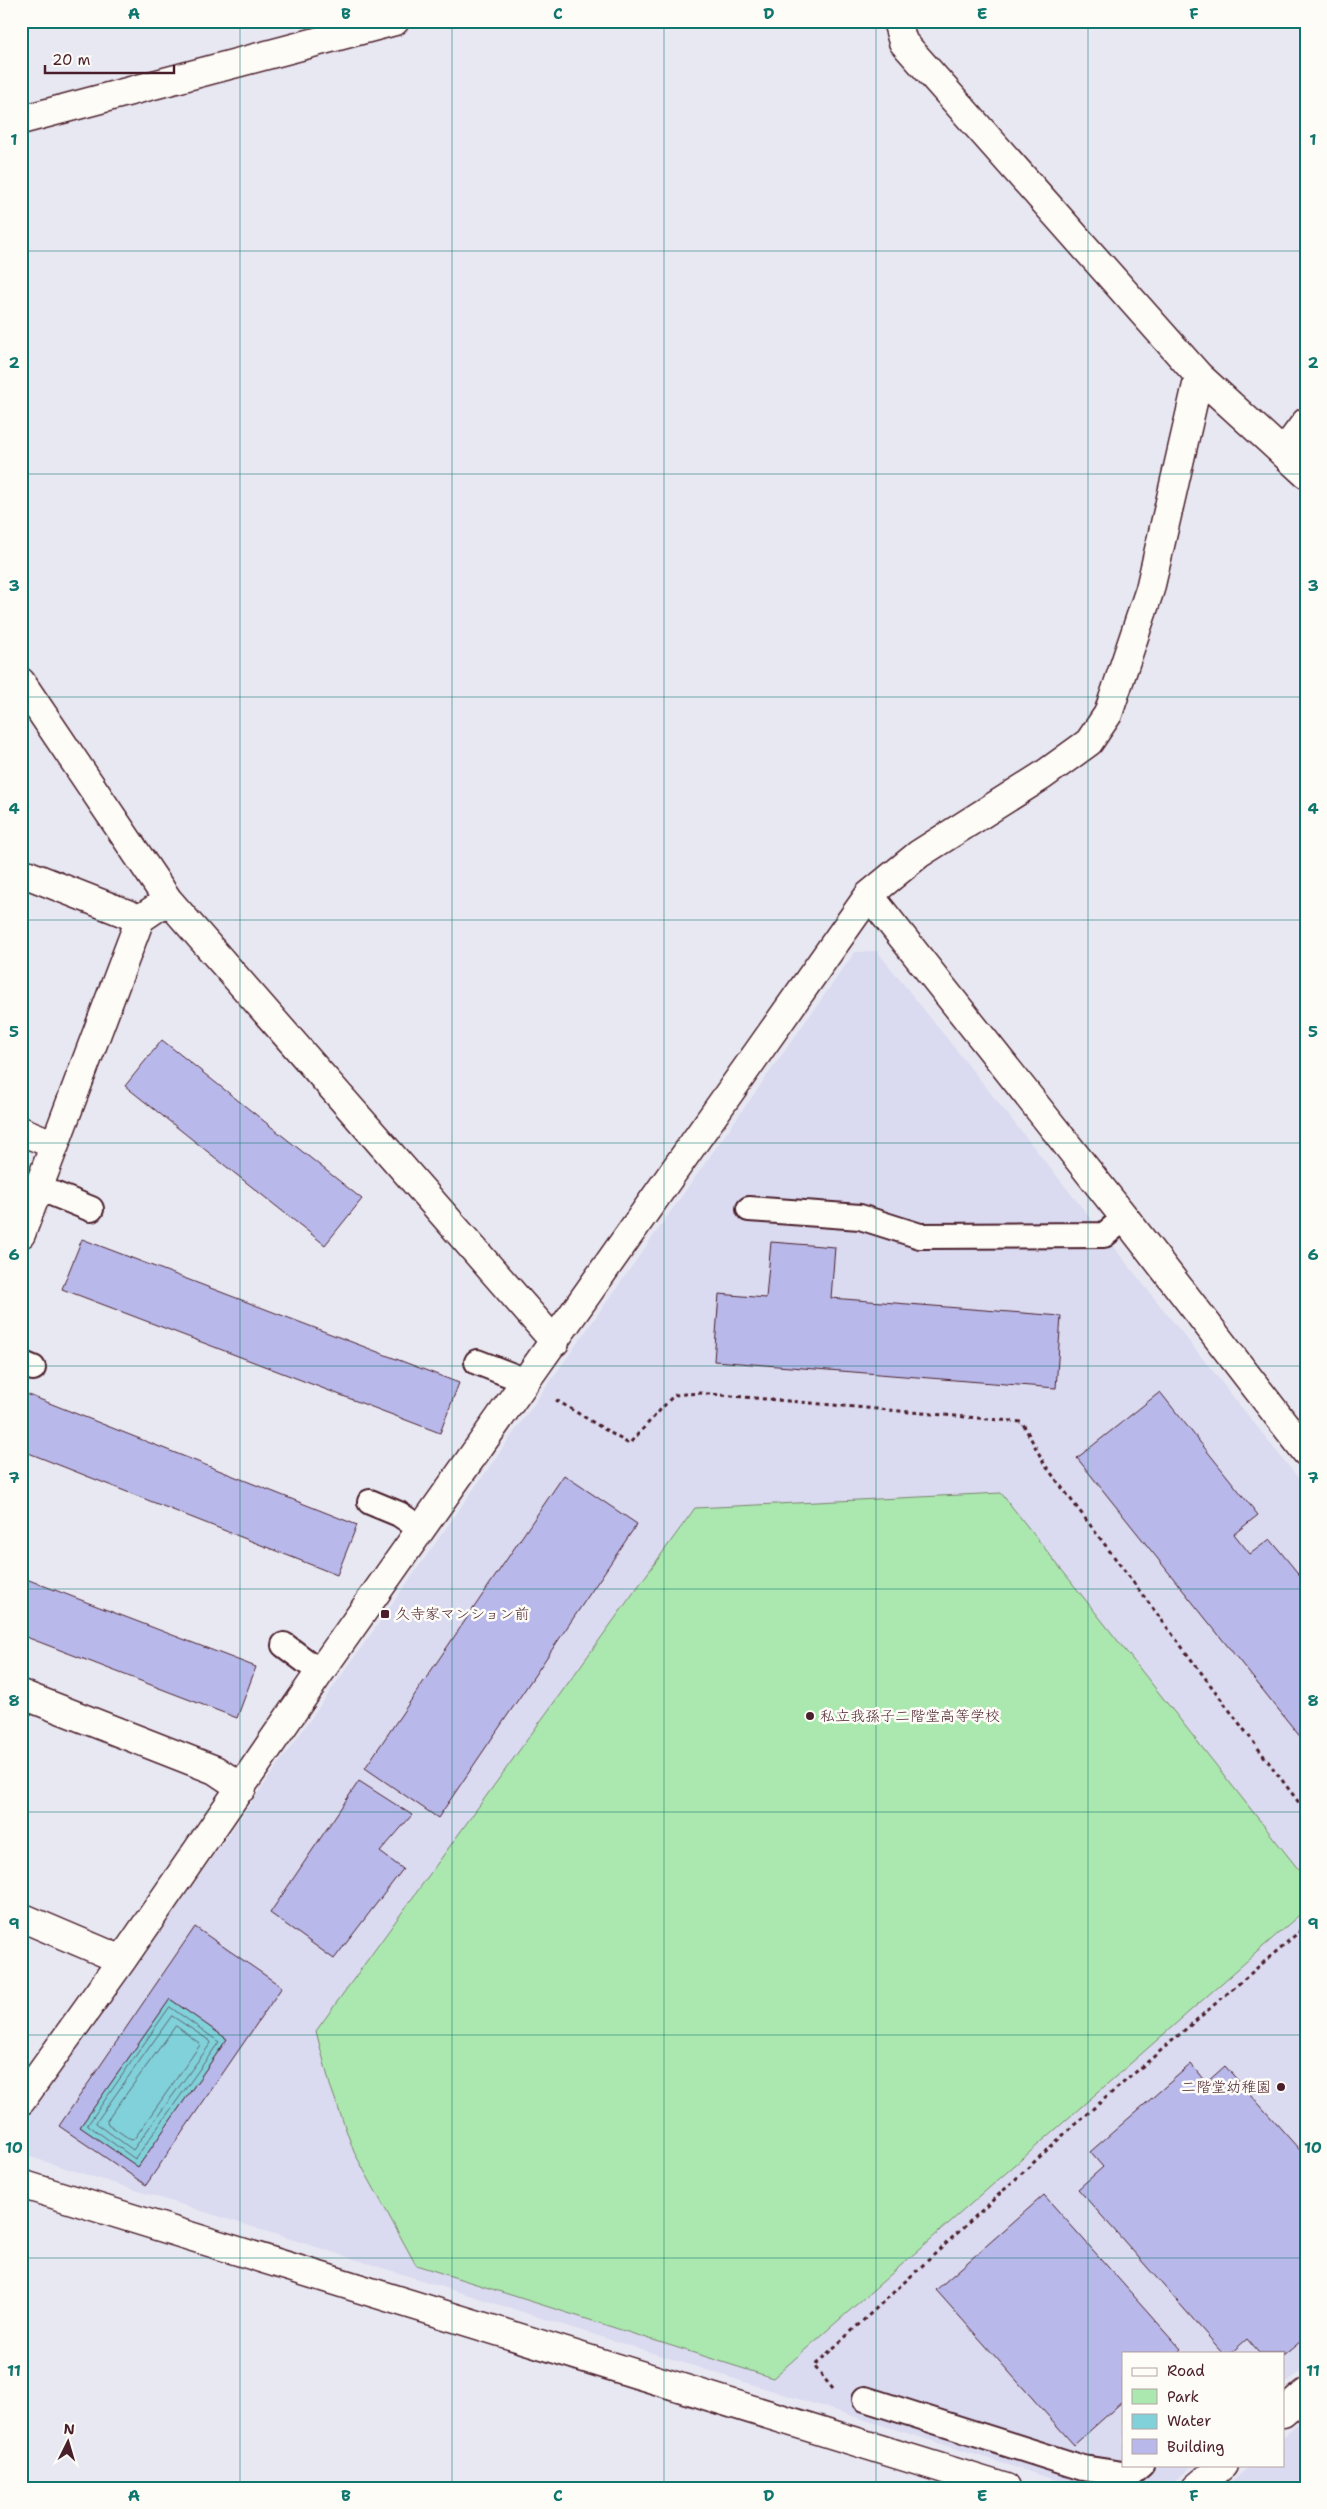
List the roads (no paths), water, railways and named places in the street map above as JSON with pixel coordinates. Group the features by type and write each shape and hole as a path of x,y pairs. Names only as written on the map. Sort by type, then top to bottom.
{"street":[{"path":"21,120 395,21"},
{"path":"897,21 902,42 1199,376 1306,474"},
{"path":"21,2101 242,1788 320,1672 869,895 919,854 1042,776 1089,742 1108,714 1150,589 1199,376"},
{"path":"1283,453 1306,422"},
{"path":"21,682 168,900 554,1342"},
{"path":"21,872 140,920"},
{"path":"869,895 1306,1452"},
{"path":"21,1234 140,920 168,900"},
{"path":"21,1132 55,1145"},
{"path":"21,1694 216,1770 242,1788"},
{"path":"21,1917 122,1960"},
{"path":"21,2184 1006,2488"},
{"path":"1284,2412 1306,2393"},
{"path":"1196,2488 1222,2466"}],"lane":[{"path":"39,1188 91,1209"},
{"path":"749,1209 860,1217 920,1236 1104,1235 1124,1218"},
{"path":"477,1362 526,1381"},
{"path":"370,1502 400,1514 421,1529"},
{"path":"284,1645 320,1672"},
{"path":"865,2399 1083,2468 1129,2475 1140,2466"}],"water":[{"path":"170,1999 227,2039 138,2167 80,2127"}],"place":[{"name":"久寺家マンション前","path":"385,1614"},
{"name":"私立我孫子二階堂高等学校","path":"810,1716"},
{"name":"二階堂幼稚園","path":"1281,2087"}]}
